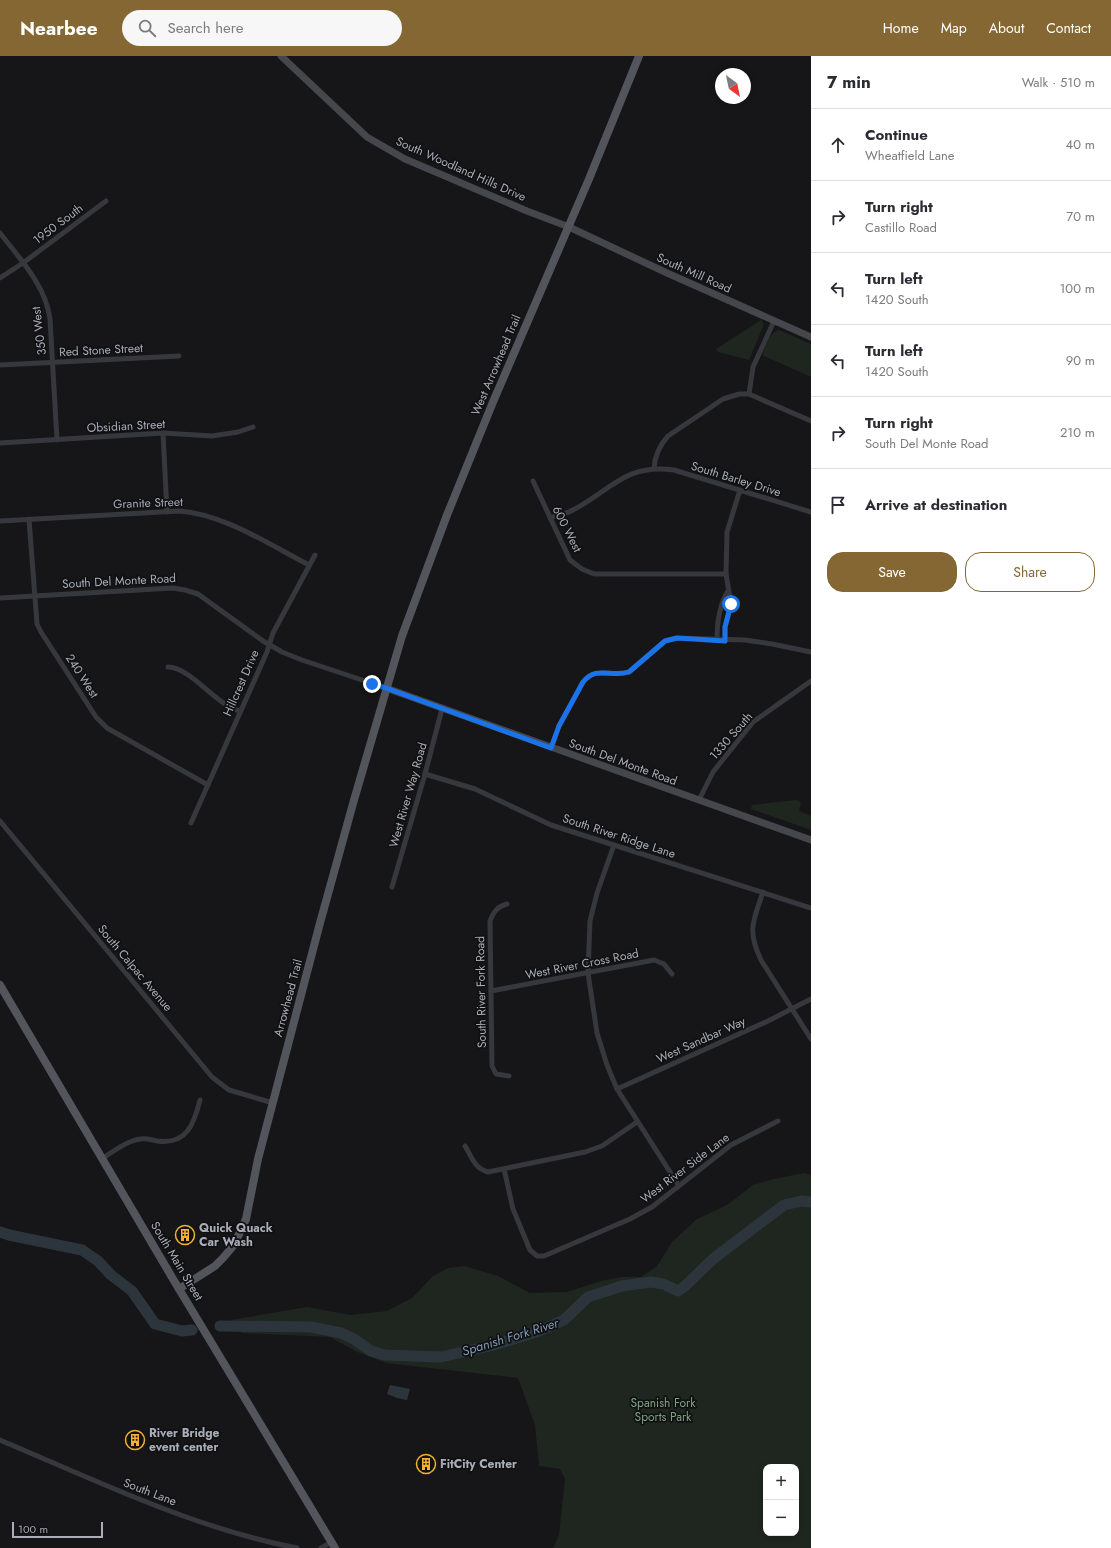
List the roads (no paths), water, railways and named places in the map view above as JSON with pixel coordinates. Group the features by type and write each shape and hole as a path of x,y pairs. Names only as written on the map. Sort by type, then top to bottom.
{"main road":[{"name":"West Arrowhead Trail","path":"386,688 414,603 447,515 496,395 569,227 639,56"},
{"name":"Arrowhead Trail","path":"180,1289 215,1266 224,1258 234,1245 246,1219 258,1159 320,922 386,688"},
{"name":"South Main Street","path":"0,985 191,1308 334,1545"}],"street":[{"name":"South Woodland Hills Drive","path":"281,56 367,137 405,159 569,227"},
{"name":"1950 South","path":"0,278 23,263 106,201"},
{"name":"South Mill Road","path":"569,227 667,273 811,337"},
{"name":"350 West","path":"0,233 41,290 48,308 53,363 57,440"},
{"path":"749,394 753,367 774,321"},
{"name":"Red Stone Street","path":"0,365 179,356"},
{"path":"654,468 657,451 668,436 723,399 738,394 749,394 811,421"},
{"name":"Obsidian Street","path":"0,443 162,433 212,436 253,428"},
{"path":"162,433 167,512"},
{"name":"South Barley Drive","path":"550,518 573,510 625,476 638,471 654,468 674,470 811,512"},
{"name":"600 West","path":"533,481 570,560 582,569 594,574 620,575 726,574"},
{"path":"725,641 725,627 731,604 726,574 727,532 740,490"},
{"name":"Granite Street","path":"0,521 179,511 197,513 219,519 309,565"},
{"name":"240 West","path":"29,519 36,619 39,628 99,720 107,728 208,785"},
{"name":"Hillcrest Drive","path":"191,823 267,652 268,644 273,633 315,555"},
{"name":"South Del Monte Road","path":"0,598 167,588 185,590 204,598 268,644 302,660 386,688 811,840"},
{"path":"717,640 717,623 725,596 728,591"},
{"path":"551,748 559,726 583,682 588,676 601,672 613,674 629,672 665,641 677,638 725,641 745,640 811,652"},
{"path":"168,667 181,670 227,706 240,710"},
{"name":"1330 South","path":"699,800 713,772 753,722 811,681"},
{"name":"West River Way Road","path":"392,887 425,774 442,709"},
{"name":"South River Ridge Lane","path":"425,774 475,789 551,825 811,908"},
{"name":"South Calpac Avenue","path":"0,821 212,1077 223,1086 235,1092 273,1103"},
{"path":"614,845 597,893 590,921 588,973 597,1033 607,1065 618,1089 637,1122 679,1186"},
{"path":"763,892 752,928 754,947 811,1039"},
{"name":"South River Fork Road","path":"507,904 499,906 493,912 490,921 492,1066 496,1074 509,1076"},
{"name":"West River Cross Road","path":"491,991 654,960 664,964 672,974"},
{"name":"West Sandbar Way","path":"618,1089 768,1021 811,999"},
{"path":"103,1158 135,1140 175,1140 187,1132 191,1127 200,1100"},
{"path":"465,1146 481,1170 488,1172 585,1152 602,1146 637,1122"},
{"name":"West River Side Lane","path":"504,1169 517,1221 530,1250 537,1256 544,1256 630,1219 652,1207 731,1145 778,1122"},
{"name":"South Lane","path":"0,1440 110,1487 201,1523 262,1541 297,1548"},
{"path":"321,1548 334,1545"}],"waterway":[{"name":"Spanish Fork River","path":"220,1326 311,1327 341,1333 354,1339 371,1351 385,1355 441,1357 494,1345 539,1331 564,1320 588,1297 622,1286 651,1282 663,1284 678,1291 713,1259 784,1205 802,1201 811,1202"},
{"name":"Spanish Fork River","path":"0,1232 82,1250 98,1261 111,1275 132,1291 155,1324 182,1331 192,1330"}],"place":[{"name":"Quick Quack Car Wash","path":"185,1235"},
{"name":"River Bridge event center","path":"135,1440"},
{"name":"FitCity Center","path":"426,1464"}],"park label":[{"name":"Spanish Fork Sports Park","path":"663,1410"}]}
